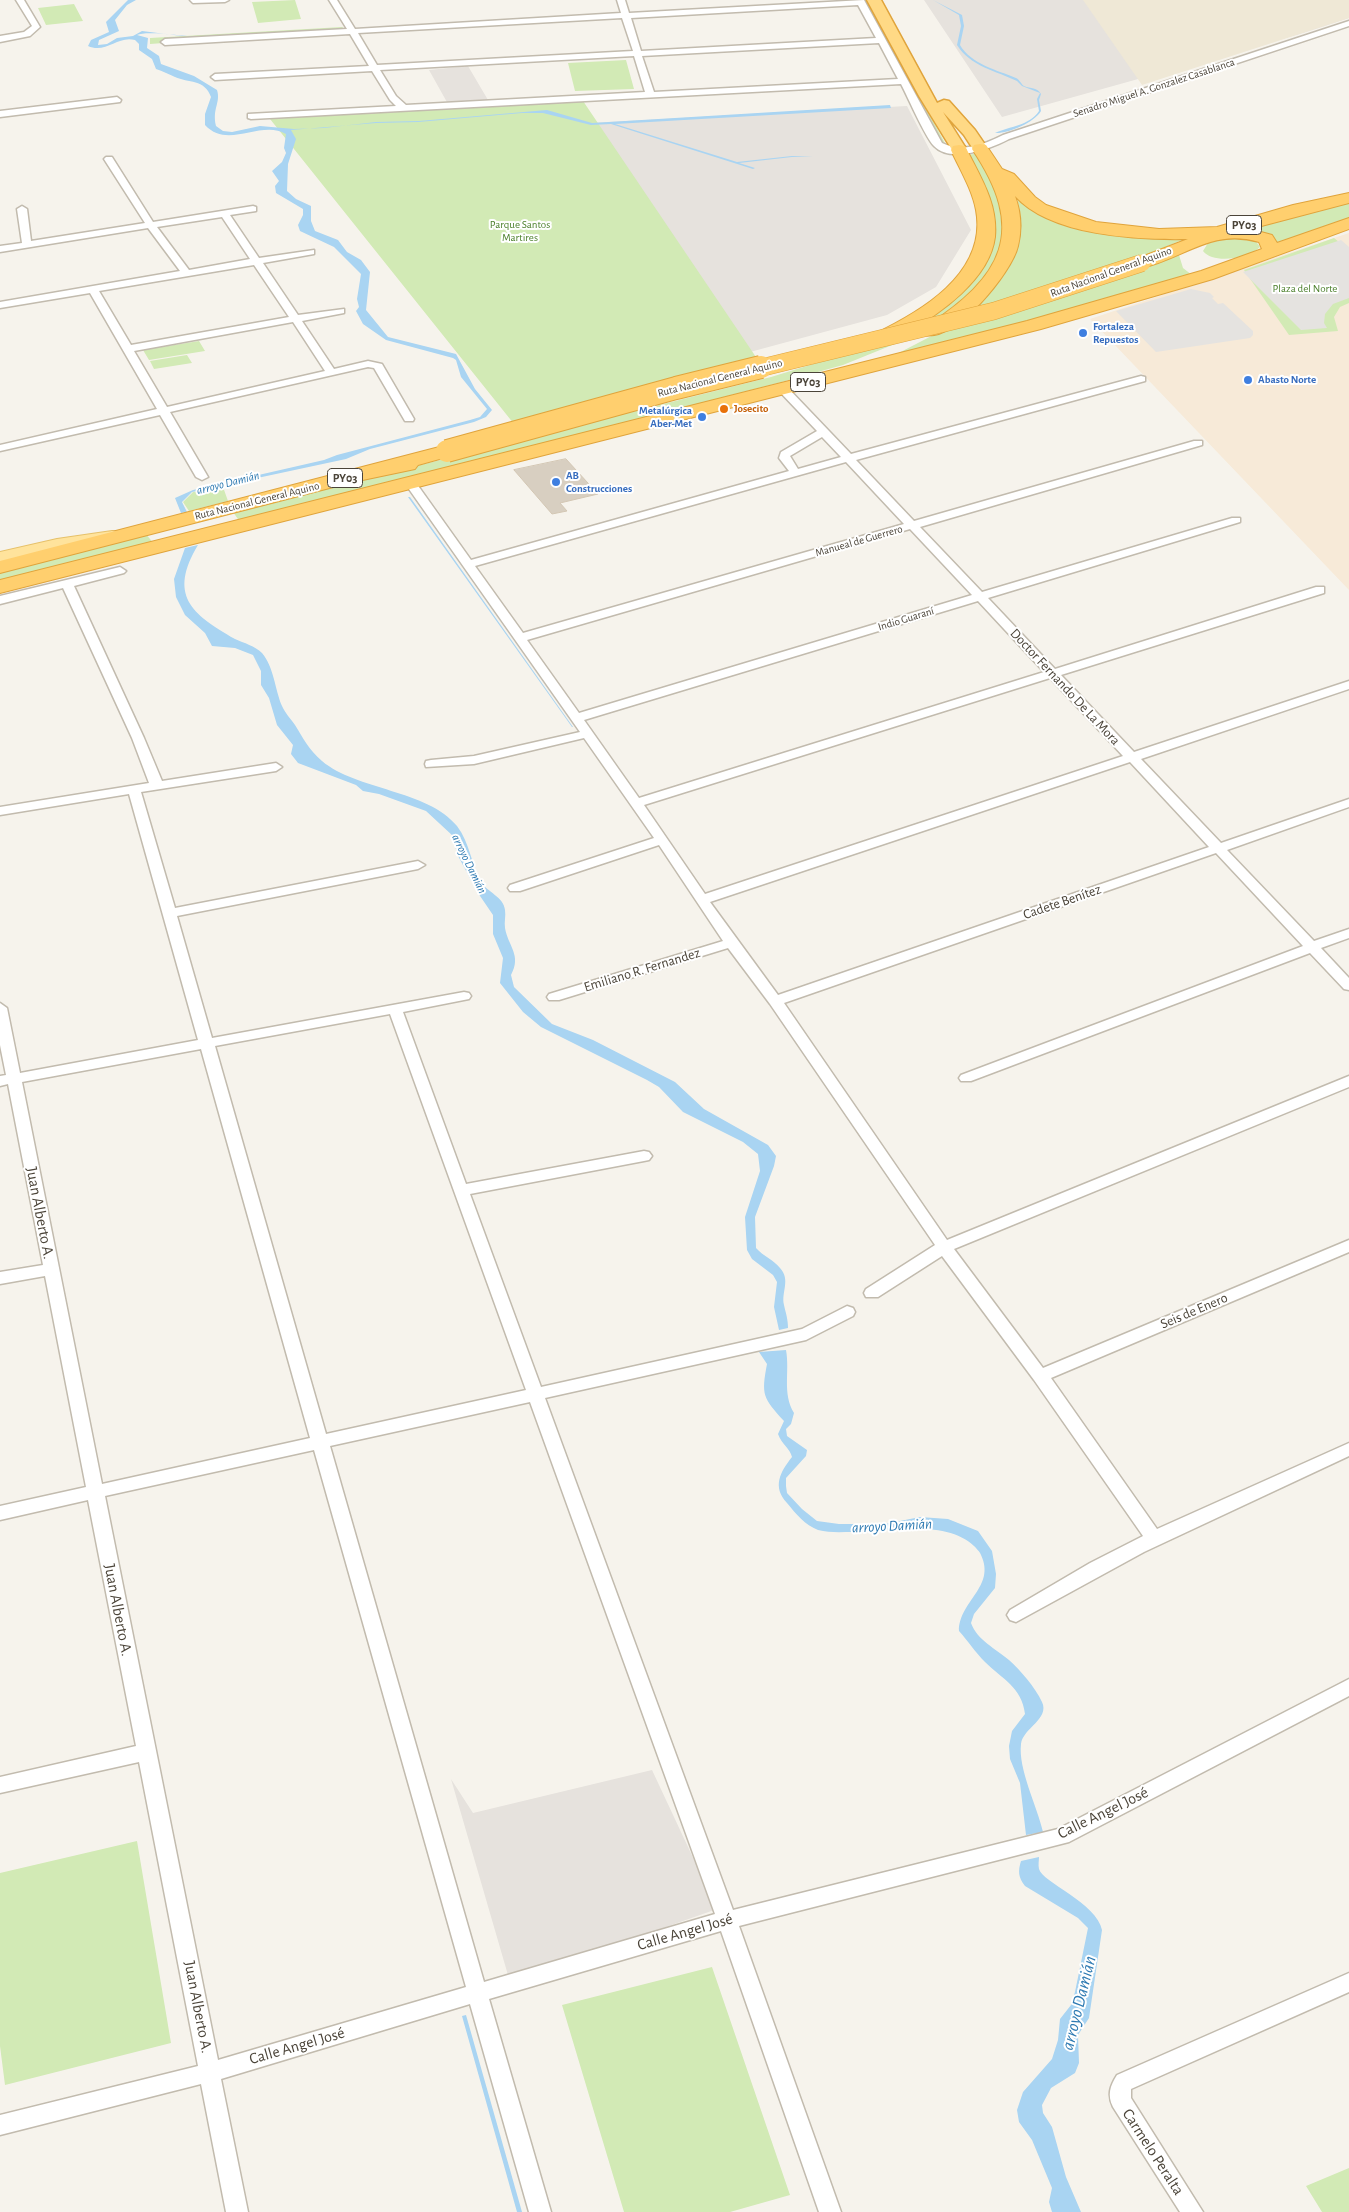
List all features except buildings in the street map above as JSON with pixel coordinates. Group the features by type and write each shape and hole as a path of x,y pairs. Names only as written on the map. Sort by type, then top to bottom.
{"highway":[{"name":"PY03","path":"355,476 450,456 804,365 859,348 910,323 962,282 978,258 984,244 987,224 984,204 958,150 921,84 865,1"},
{"name":"PY03","path":"787,387 884,354 929,333 956,315 986,287 1005,260 1012,238 1010,206 994,171 970,133 948,108 921,84"},
{"path":"994,171 1008,178 1029,201 1040,208 1081,224 1143,233 1244,232 1266,239 1271,249 1267,254"},
{"name":"Ruta Nacional General Aquino","path":"0,567 355,476 676,388 994,311 1197,244 1220,232 1299,209 1349,198"},
{"name":"Ruta Nacional General Aquino","path":"0,587 1034,325 1207,275 1349,223"},
{"path":"1197,244 1196,254 1208,260 1246,261"},
{"path":"1197,244 1190,256 1192,264 1207,275"},
{"name":"PY03","path":"0,595 39,586 85,566"}],"main road":[{"name":"PY03","path":"0,558 57,544 126,535"}],"street":[{"path":"0,39 27,34 36,27 20,0"},
{"path":"193,2 225,0"},
{"path":"332,0 393,98 404,108"},
{"path":"621,0 650,94"},
{"path":"165,42 865,1 881,40 938,145 958,150"},
{"name":"Senadro Miguel A. Gonzalez Casablanca","path":"958,150 980,149 1006,137 1348,24"},
{"path":"215,77 881,40"},
{"path":"251,116 903,81"},
{"path":"0,114 117,100"},
{"path":"109,159 150,226 186,273"},
{"path":"0,249 253,208"},
{"path":"22,209 27,244"},
{"path":"224,213 332,373"},
{"path":"0,305 311,252"},
{"path":"93,289 202,477"},
{"path":"126,348 340,311"},
{"path":"0,448 368,364 378,366 409,419"},
{"path":"468,564 1141,379"},
{"name":"Doctor Fernando De La Mora","path":"787,387 823,432 911,526 1349,986"},
{"path":"796,473 784,458 785,454 823,432"},
{"name":"Manueal de Guerrero","path":"520,638 1198,443"},
{"path":"410,482 662,840 731,943 775,1001 944,1247 1040,1376 1154,1538"},
{"name":"Indio Guaraní","path":"576,718 1236,520"},
{"path":"0,600 120,570"},
{"path":"67,584 138,738 156,786"},
{"path":"636,803 1320,590"},
{"path":"702,900 1349,685"},
{"path":"431,764 474,760 587,734"},
{"path":"0,811 276,767"},
{"path":"134,790 540,2212"},
{"name":"Cadete Benítez","path":"775,1001 1349,803"},
{"path":"515,888 662,840"},
{"path":"169,913 418,865"},
{"path":"966,1078 1349,933"},
{"name":"Emiliano R. Fernandez","path":"554,997 731,943"},
{"path":"7,1080 464,996"},
{"name":"Juan Alberto A.","path":"0,1008 7,1080 51,1269 238,2212"},
{"path":"395,1009 727,1920 830,2212"},
{"path":"872,1293 944,1247 1349,1081"},
{"path":"461,1190 644,1156"},
{"name":"Seis de Enero","path":"1040,1376 1349,1246"},
{"path":"0,1278 51,1269"},
{"path":"0,1513 806,1334 847,1312"},
{"path":"1016,1615 1054,1591 1154,1538 1349,1449"},
{"name":"Calle Angel José","path":"0,2125 211,2072 727,1920 1062,1836 1349,1687"},
{"path":"0,1785 146,1752"},
{"name":"Carmelo Peralta","path":"1192,2212 1120,2100 1120,2089 1124,2082 1349,1983"}],"shaded area":[{"path":"924,0 1349,0 1349,18 1303,33 1002,117"},
{"path":"1083,0 1349,0 1349,18 1142,85"},
{"path":"468,66 488,100 448,104 429,70"},
{"path":"907,106 971,230 936,287 887,315 750,352 589,123"},
{"name":"Abasto Norte","path":"1349,233 1349,590 1090,319"},
{"name":"Plaza del Norte","path":"1341,240 1349,247 1349,298 1333,304 1325,314 1324,323 1327,328 1301,330 1243,272"},
{"path":"1191,289 1210,293 1218,304 1223,303 1253,331 1253,335 1250,338 1156,352 1116,311"},
{"path":"652,1770 717,1909 510,1982 451,1779 473,1813"}],"green space":[{"path":"295,0 301,19 258,23 252,2"},
{"path":"863,0 867,0 946,145 943,145"},
{"path":"74,4 83,21 46,25 38,8"},
{"path":"342,27 346,30 150,44 150,38"},
{"path":"626,60 634,89 575,91 568,63"},
{"name":"Parque Santos Martires","path":"581,98 760,363 514,424 266,114"},
{"path":"977,154 998,192 1005,238 989,276 941,319 926,317 986,254 966,155"},
{"path":"1015,194 1051,216 1187,238 1131,261 968,312 997,284 1010,264 1019,225 1019,209"},
{"path":"1349,203 1349,218 1278,244 1273,237 1248,229"},
{"path":"1234,236 1255,240 1260,247 1240,257 1223,259 1215,258 1203,251 1208,243"},
{"name":"Plaza del Norte","path":"1334,238 1349,250 1349,303 1340,307 1334,317 1338,331 1289,335 1244,270"},
{"path":"1177,254 1183,268 1192,275 1144,291 889,358 945,329"},
{"path":"917,335 843,365 778,383 240,522 233,512 771,377 872,346"},
{"path":"199,341 205,351 149,360 143,350"},
{"path":"187,355 192,363 154,369 150,361"},
{"path":"223,487 228,501 189,511 183,502 193,492"},
{"path":"146,534 154,544 0,583 0,571"},
{"path":"137,1841 171,2043 5,2085 0,2046 0,1873"},
{"path":"712,1967 790,2195 730,2212 624,2212 562,2005"},
{"path":"1349,2168 1349,2212 1322,2212 1306,2186"}],"water":[{"name":"arroyo Damián","path":"128,0 136,0 127,5 115,20 119,31 99,40 98,45 107,44 117,38 133,36 142,31 166,34 149,33 137,35 148,38 147,48 159,56 161,64 194,76 217,90 218,99 215,120 216,126 223,131 232,132 260,126 294,129 309,128 291,130 296,139 288,164 287,191 296,199 311,206 311,221 315,231 338,240 347,252 361,260 370,272 366,310 388,337 456,354 475,389 492,410 486,417 474,422 370,449 346,459 192,492 182,502 187,512 181,513 175,498 193,490 324,460 470,420 480,417 487,409 461,377 456,360 386,340 363,324 356,311 359,307 357,299 361,274 334,247 300,231 298,225 303,215 303,209 276,193 275,186 279,181 272,171 282,162 286,153 284,148 286,134 276,130 234,135 214,132 205,125 205,114 211,97 205,87 156,69 152,59 139,50 139,44 135,40 123,40 101,48 88,46 91,40 109,32 106,22"},
{"path":"933,0 962,15 964,26 960,45 965,52 985,66 1016,78 1024,86 1036,89 1040,93 1022,86 1017,81 984,67 969,58 957,45 961,26 959,15"},
{"path":"344,29 203,37 188,36 203,36"},
{"path":"1040,93 1041,111 1033,120 1006,132 995,133 1025,123 1039,111 1037,99"},
{"path":"890,105 891,108 615,124 737,162 792,156 813,157 792,157 739,163 755,168 753,169 611,124 591,125 543,113 522,113 418,122 346,125 547,110 592,123"},
{"path":"346,125 324,128 309,128"},
{"path":"408,497 410,497 573,727 572,727"},
{"name":"arroyo Damián","path":"198,545 189,562 185,577 185,590 189,601 206,621 262,653 269,665 283,709 313,753 336,771 411,797 444,814 457,826 465,839 481,882 504,905 505,928 515,956 511,975 514,987 552,1024 593,1040 675,1082 704,1109 768,1145 776,1156 755,1217 756,1248 778,1265 785,1277 783,1300 788,1328 779,1330 774,1307 777,1282 773,1275 752,1259 747,1250 745,1217 760,1171 758,1154 743,1142 683,1112 659,1087 541,1027 523,1012 500,983 503,958 493,934 493,915 478,893 457,854 453,836 426,811 379,794 363,791 356,785 298,763 291,754 293,745 277,725 269,698 261,685 261,671 253,655 235,648 212,646 205,633 185,615 176,597 174,579 185,548"},
{"name":"arroyo Damián","path":"786,1350 788,1398 794,1413 791,1424 786,1429 787,1436 807,1450 806,1456 786,1478 786,1486 787,1493 802,1509 817,1521 839,1524 885,1524 920,1517 948,1519 978,1531 992,1551 996,1574 995,1588 974,1614 971,1623 987,1644 1009,1660 1023,1674 1042,1702 1043,1708 1039,1719 1023,1738 1021,1754 1025,1776 1043,1832 1026,1835 1020,1783 1010,1759 1009,1746 1012,1731 1025,1714 1020,1697 1010,1684 981,1658 959,1631 965,1611 981,1585 984,1576 984,1566 980,1554 974,1546 963,1538 949,1533 916,1528 827,1532 813,1528 797,1515 782,1497 780,1491 779,1480 781,1474 792,1457 778,1434 784,1421 765,1396 764,1383 767,1364 759,1352"},
{"name":"arroyo Damián","path":"1039,1857 1039,1869 1042,1874 1081,1902 1098,1920 1102,1930 1089,2018 1078,2035 1079,2063 1075,2073 1051,2088 1042,2105 1043,2113 1052,2127 1066,2177 1081,2212 1052,2212 1049,2202 1052,2188 1032,2140 1019,2122 1017,2110 1023,2092 1052,2059 1058,2040 1060,2019 1071,2005 1075,1992 1088,1928 1078,1918 1025,1886 1019,1874 1021,1861"},
{"path":"466,2015 522,2212 517,2212 462,2016"}],"place":[{"name":"Fortaleza Repuestos","path":"1083,333"},
{"name":"Abasto Norte","path":"1248,380"},
{"name":"Josecito","path":"724,409"},
{"name":"Metalúrgica Aber-Met","path":"702,417"},
{"name":"AB Construcciones","path":"556,482"}]}
